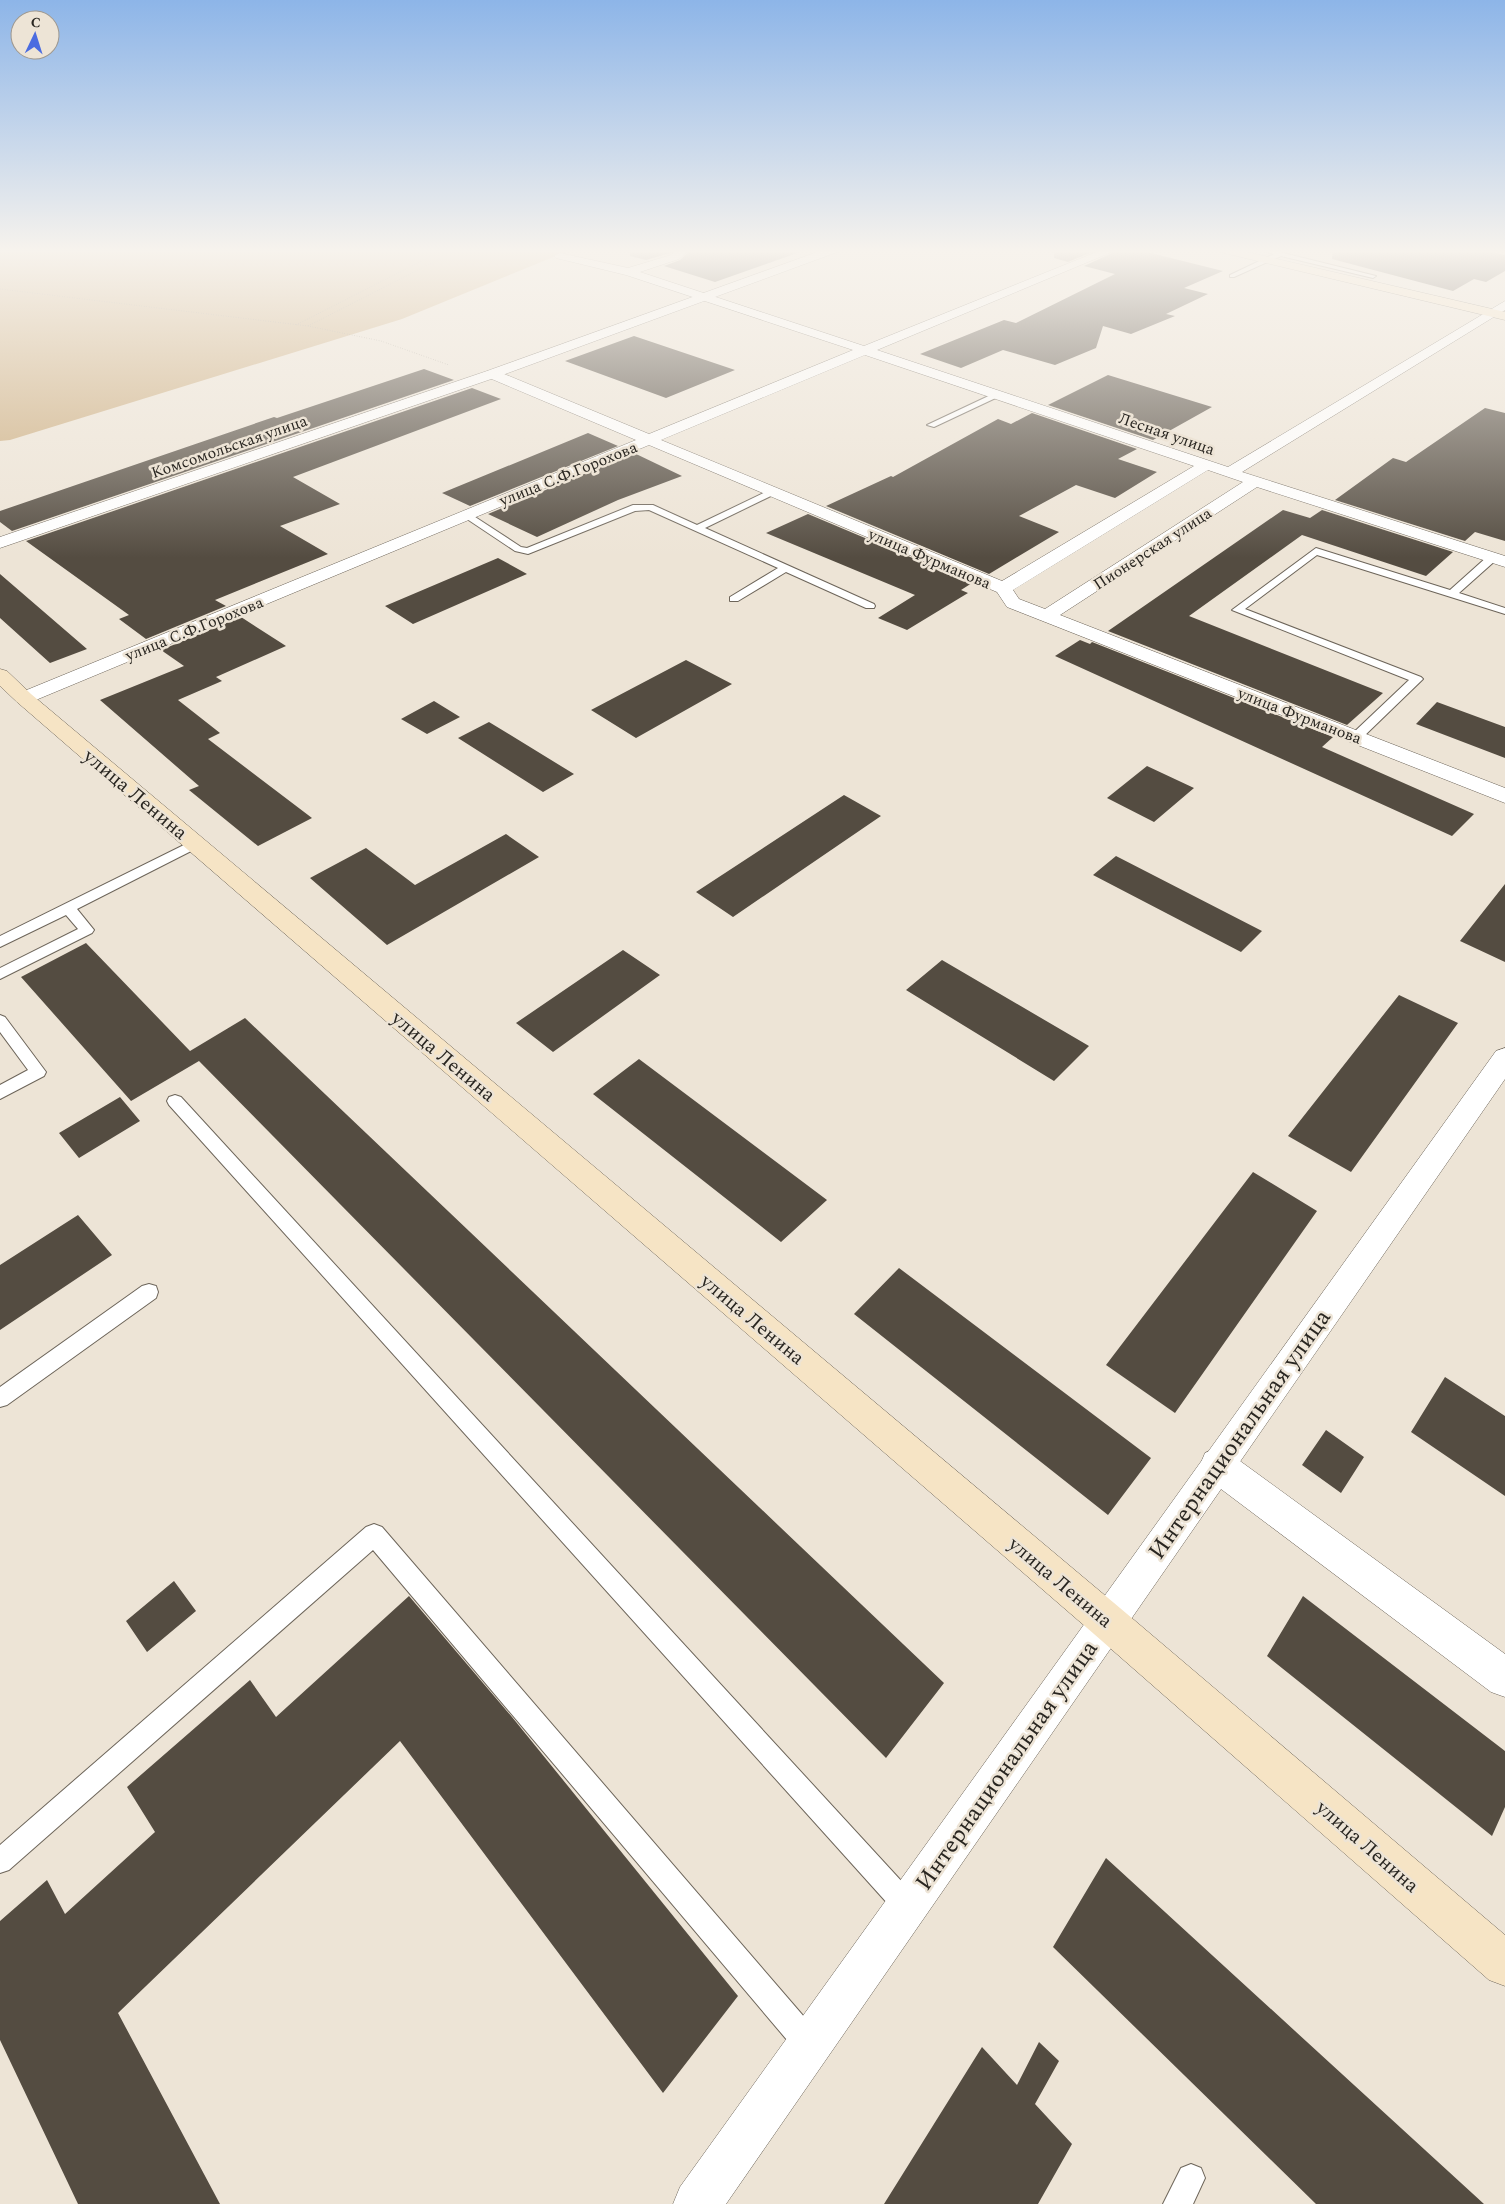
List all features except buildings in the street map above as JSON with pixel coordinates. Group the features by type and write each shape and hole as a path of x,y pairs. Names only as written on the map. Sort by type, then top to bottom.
{"main road":[{"name":"улица Ленина","path":"0,675 24,698 194,844 1107,1621 1505,1964"}],"street":[{"name":"Комсомольская улица","path":"0,543 552,352"},
{"name":"улица С.Ф.Горохова","path":"24,698 861,352"},
{"name":"Лесная улица","path":"871,352 1230,473 1498,560"},
{"path":"1230,473 1436,352"},
{"name":"улица Фурманова","path":"487,376 648,440 1003,588 1013,603 1505,796"},
{"path":"1003,588 1206,465"},
{"name":"Пионерская улица","path":"1048,616 1256,481"},
{"name":"Интернациональная улица","path":"697,2204 1505,1058"},
{"path":"1217,1465 1505,1678"}],"lane":[{"path":"932,424 998,394"},
{"path":"698,528 772,492"},
{"path":"466,515 524,551 532,551 638,507 654,508 870,606"},
{"path":"1356,737 1416,678 1237,610 1316,551 1505,611"},
{"path":"1452,594 1498,560"},
{"path":"734,598 785,568"},
{"path":"0,942 194,844"},
{"path":"0,974 87,930 68,908"},
{"path":"0,1020 38,1072 0,1093"},
{"path":"175,1101 907,1906"},
{"path":"0,1398 149,1292"},
{"path":"0,1861 374,1535 810,2044"},
{"path":"1177,2204 1191,2178"}],"path":[{"path":"416,352 487,376"}],"shaded area":[{"path":"0,352 296,352 10,440 0,441"}]}
